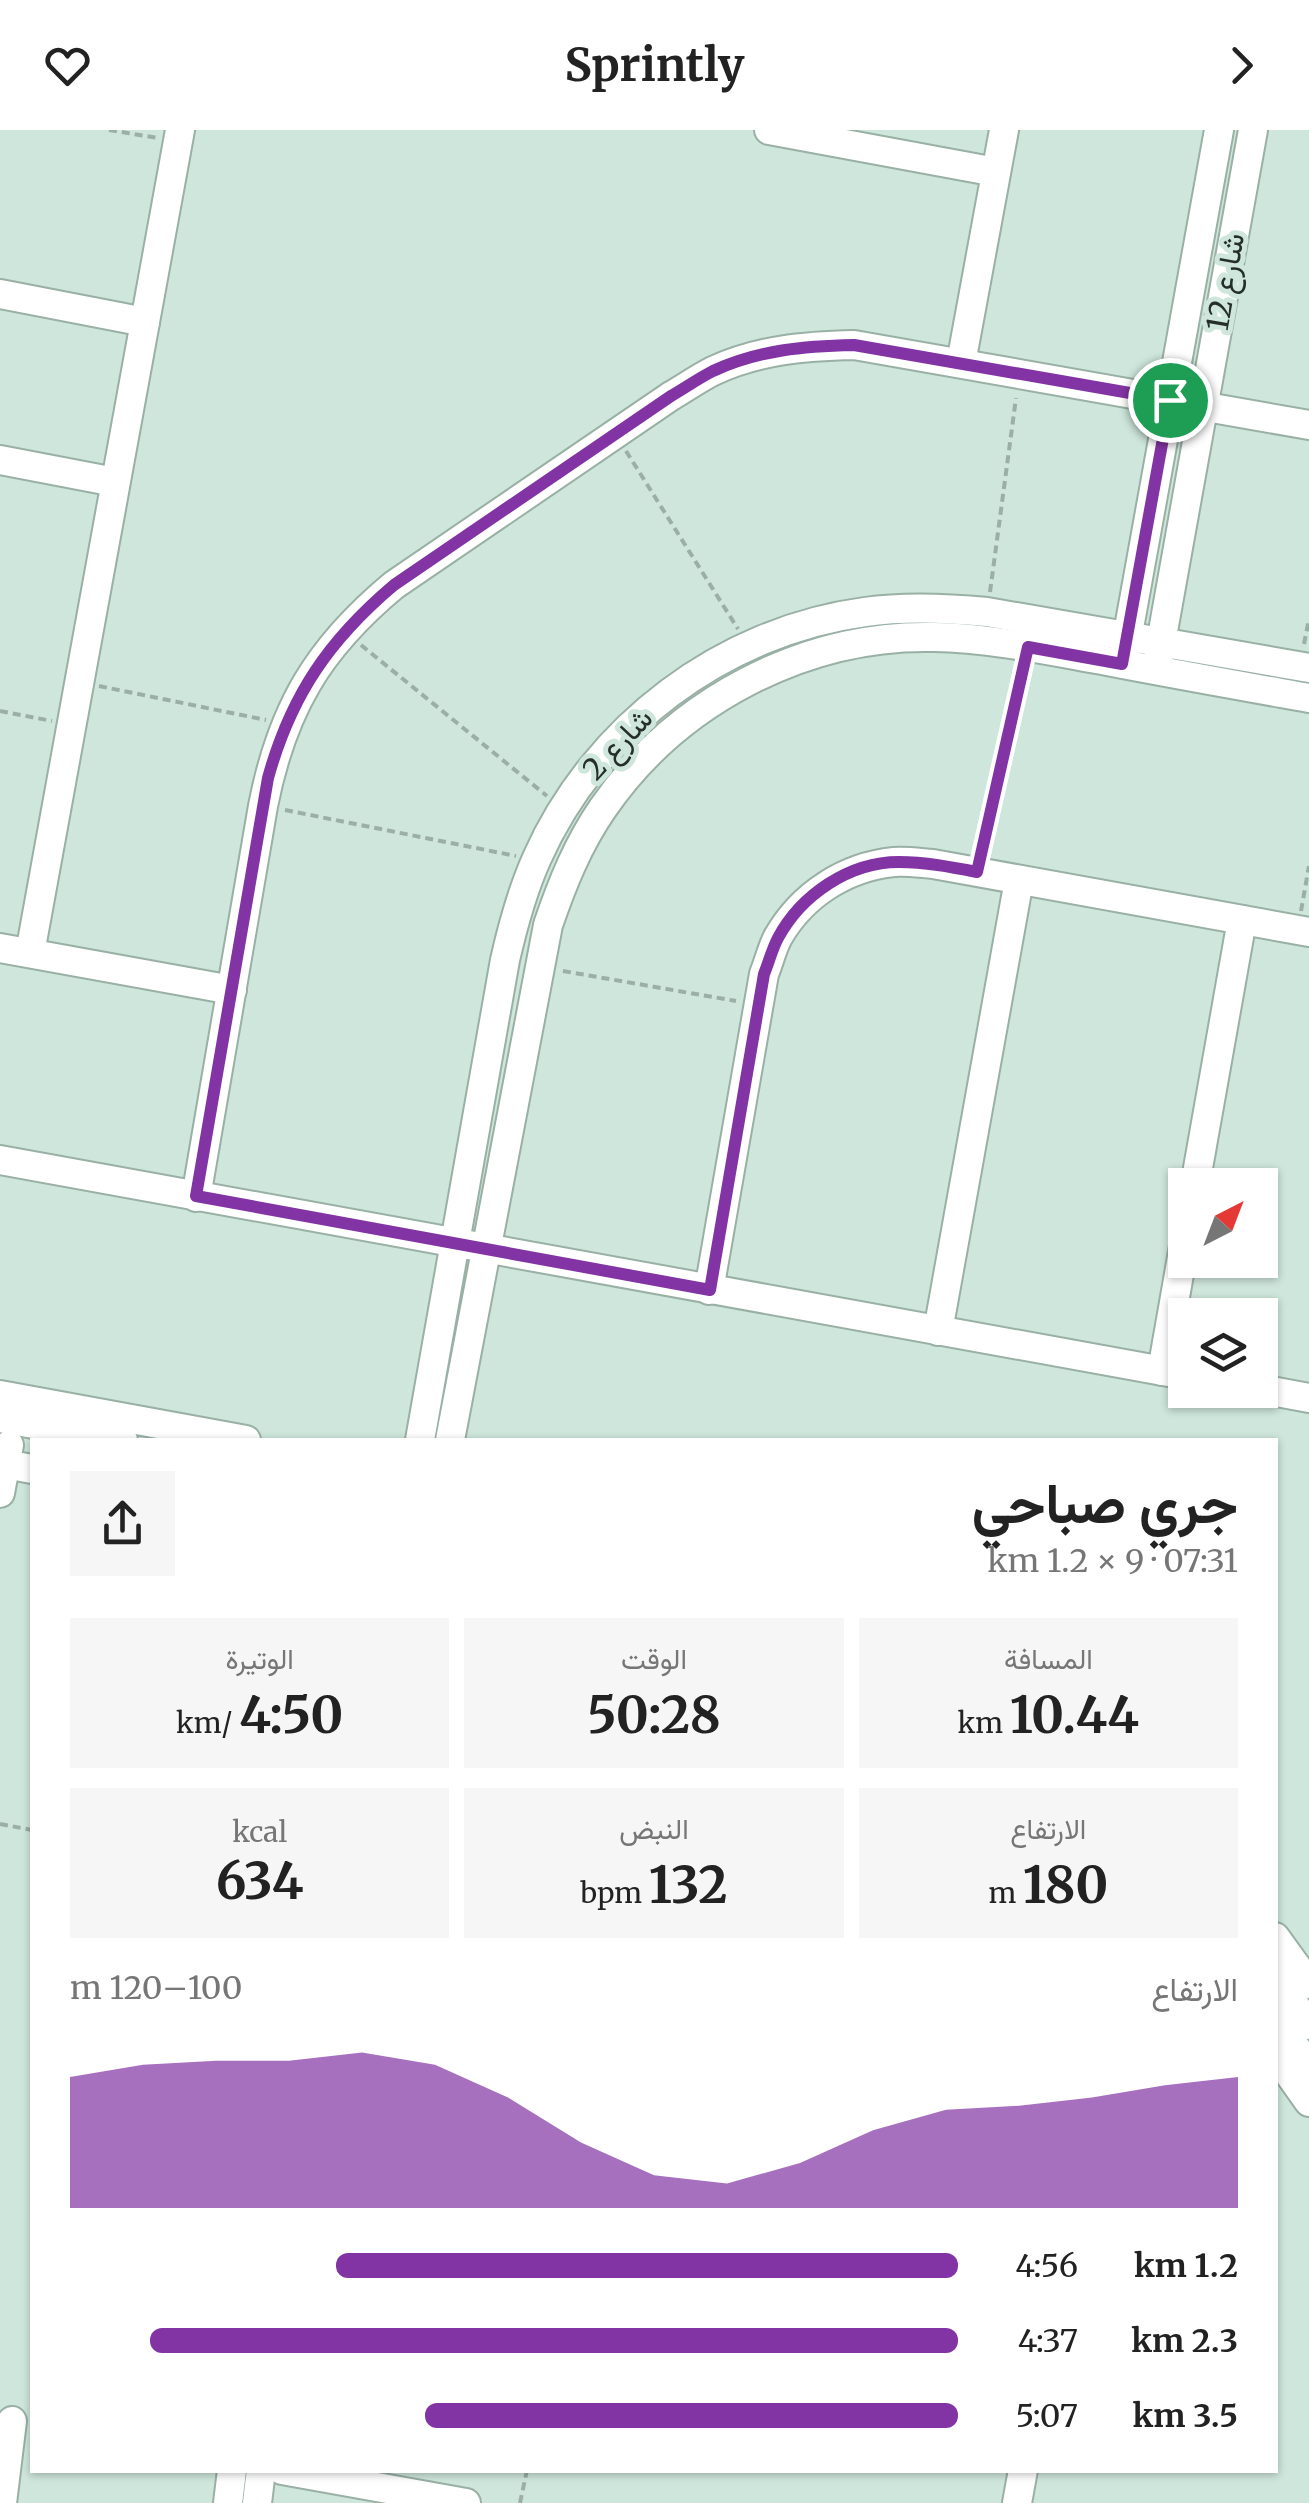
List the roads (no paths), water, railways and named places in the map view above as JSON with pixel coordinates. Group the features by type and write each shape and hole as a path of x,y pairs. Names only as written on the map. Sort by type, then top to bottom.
{"street":[{"path":"769,130 996,172"},
{"path":"960,363 1004,130"},
{"name":"شارع 12","path":"1122,664 1219,130"},
{"name":"شارع 12","path":"1156,670 1253,130"},
{"path":"30,954 178,136"},
{"path":"0,294 145,322"},
{"path":"196,1196 262,806 276,750 311,675 344,631 394,585 671,396 713,372 758,354 806,346 854,345 1309,425"},
{"path":"0,460 116,482"},
{"name":"شارع 2","path":"420,1438 517,909 536,860 563,808 604,753 643,714 711,665 748,646 799,627 865,612 906,608 987,612 1309,668"},
{"name":"شارع 2","path":"450,1438 548,925 562,884 602,809 658,744 726,692 765,672 805,657 874,641 932,637 1028,647 1309,698"},
{"path":"710,1290 764,974 777,939 798,909 826,885 860,868 896,862 933,864 1303,931"},
{"path":"938,1331 1019,880"},
{"path":"1198,1168 1242,920"},
{"path":"0,948 232,990"},
{"path":"0,1160 1168,1372"},
{"path":"1278,1392 1309,1398"},
{"path":"0,1396 235,1438"},
{"path":"0,1492 11,1450"},
{"path":"1278,1941 1309,1984"},
{"path":"1278,1982 1309,2025"},
{"path":"1278,2022 1309,2066"},
{"path":"1278,2058 1309,2102"},
{"path":"2,2503 15,2421"},
{"path":"228,2503 232,2473"},
{"path":"257,2503 261,2473"},
{"path":"299,2473 466,2503"},
{"path":"1017,2503 1022,2473"}]}
